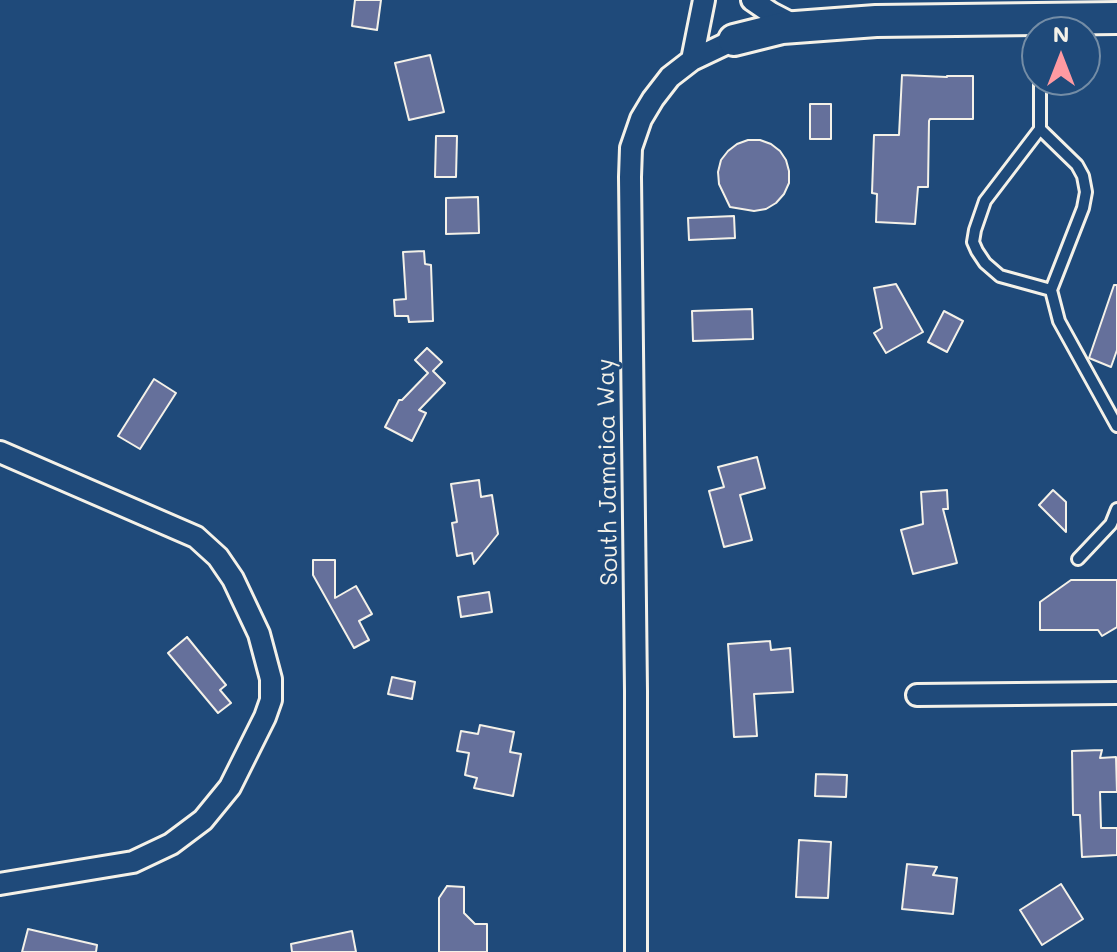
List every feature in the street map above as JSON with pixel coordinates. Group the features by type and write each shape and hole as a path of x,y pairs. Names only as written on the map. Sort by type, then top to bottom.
{"street":[{"path":"692,60 704,0"},
{"path":"752,0 798,27"},
{"path":"734,40 875,11 1021,23"},
{"name":"South Jamaica Way","path":"636,952 631,148 641,119 670,77 692,60 734,40"},
{"path":"0,452 196,537 218,557 233,579 259,634 271,679 271,700 230,787 203,820 171,844 133,862 0,884"},
{"path":"917,695 1117,693"}],"lane":[{"path":"1040,96 1040,129 985,201 973,242 985,263 1000,276 1051,290"},
{"path":"1040,129 1077,165 1083,176 1086,192 1083,208 1051,290 1059,321 1117,426"},
{"path":"1078,559 1111,524 1117,509"}],"building":[{"path":"355,0 381,0 377,30 352,26"},
{"path":"430,55 444,112 409,120 395,63"},
{"path":"902,75 973,76 973,119 929,121 928,187 918,187 915,224 876,222 877,194 872,193 874,135 899,135"},
{"path":"810,104 831,104 831,139 810,139"},
{"path":"436,136 457,136 456,177 435,177"},
{"path":"748,140 771,144 786,160 789,171 789,183 784,194 766,209 754,211 730,207 719,184 721,160 737,144"},
{"path":"478,197 479,233 446,234 446,198"},
{"path":"734,216 735,238 689,240 688,218"},
{"path":"424,251 425,264 431,265 433,321 409,322 408,316 395,316 394,300 406,299 403,252"},
{"path":"896,284 923,332 886,353 874,333 882,328 874,288"},
{"path":"1114,285 1117,285 1117,350 1111,367 1089,358"},
{"path":"752,309 753,339 693,341 692,311"},
{"path":"944,311 963,321 947,352 928,342"},
{"path":"427,348 442,362 433,371 445,383 419,410 426,413 412,441 385,427 399,400 428,373 415,360"},
{"path":"154,379 176,393 140,449 118,436"},
{"path":"757,457 765,488 740,495 752,540 724,547 709,491 724,487 718,467"},
{"path":"479,480 481,497 492,495 498,534 474,564 472,553 457,556 452,523 457,522 451,484"},
{"path":"947,490 948,509 943,509 957,563 913,574 901,530 923,524 921,492"},
{"path":"1053,490 1066,502 1066,532 1039,505"},
{"path":"313,560 335,560 335,598 356,586 372,614 359,621 369,640 354,648 313,575"},
{"path":"1071,580 1117,580 1117,627 1102,636 1098,630 1040,630 1040,602"},
{"path":"489,592 492,612 461,617 458,597"},
{"path":"187,637 226,685 220,690 231,703 218,713 168,653"},
{"path":"770,641 771,650 790,648 793,692 754,694 757,736 734,737 728,644"},
{"path":"392,677 415,682 412,699 388,694"},
{"path":"480,725 514,732 510,752 521,754 513,796 474,788 477,778 465,775 469,753 457,751 461,731 478,734"},
{"path":"1102,750 1100,758 1116,757 1117,792 1100,792 1101,828 1117,828 1117,855 1082,857 1080,815 1073,815 1072,751"},
{"path":"816,774 847,775 846,797 815,796"},
{"path":"799,840 831,842 828,898 796,897"},
{"path":"907,864 937,867 933,875 957,878 953,914 902,909"},
{"path":"1061,884 1083,919 1042,945 1020,910"},
{"path":"447,886 464,887 464,913 475,924 487,924 487,952 439,952 439,898"},
{"path":"28,929 97,945 96,952 22,952"},
{"path":"352,931 356,952 292,952 291,944"}]}
